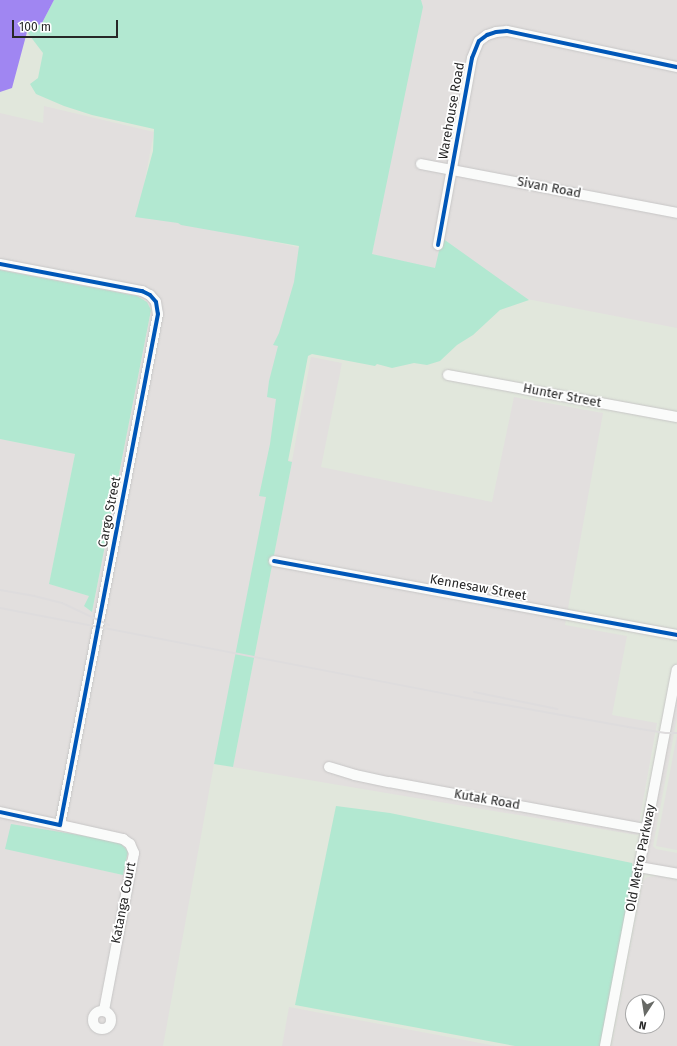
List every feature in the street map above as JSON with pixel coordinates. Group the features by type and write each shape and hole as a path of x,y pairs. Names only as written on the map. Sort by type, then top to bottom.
{"street":[{"name":"Warehouse Road","path":"438,245 472,58 479,42 487,35 507,31 677,68"},
{"name":"Sivan Road","path":"421,164 677,213"},
{"name":"Cargo Street","path":"0,264 142,291 150,295 156,302 158,314 60,825"},
{"name":"Hunter Street","path":"448,375 677,417"},
{"name":"Kennesaw Street","path":"274,561 677,635"},
{"name":"Old Metro Parkway","path":"605,1046 677,670"},
{"name":"Kutak Road","path":"329,767 382,781 646,829"},
{"path":"0,812 60,825"},
{"name":"Katanga Court","path":"60,825 123,839 130,844 134,853 104,1011"},
{"path":"639,867 677,874"}],"shaded area":[{"path":"0,0 54,0 42,23 27,32 12,88 0,92"},
{"path":"421,0 677,0 677,328 527,299 510,287 372,254"},
{"path":"44,106 154,132 139,211 305,249 268,456 292,461 311,357 342,363 321,467 492,502 514,397 603,413 565,625 627,636 612,715 657,723 637,835 214,764 163,1046 0,1046 0,439 75,454 49,584 89,596 92,612 151,310 137,296 0,270 0,113 43,123","holes":["292,462 233,767 214,764","5,848 128,851 123,875"]},
{"path":"677,691 677,718 653,846 656,849 677,853 677,876 642,871"},
{"path":"677,735 677,850 656,846"},
{"path":"659,876 677,880 677,1046 612,1046 643,881 647,877"},
{"path":"289,1007 496,1046 282,1046"}],"green space":[{"path":"54,0 421,0 423,7 372,254 435,268 442,238 529,300 500,310 473,335 457,345 440,361 427,365 414,363 392,368 377,364 375,366 312,354 308,356 288,461 292,462 233,767 214,764 266,497 259,496 270,444 276,399 267,397 269,381 278,346 273,345 279,333 294,282 299,246 181,225 178,223 135,217 153,151 154,129 92,115 64,106 36,94 30,84 38,78 43,53 27,32 42,23"},
{"path":"0,270 137,296 147,302 151,310 92,612 84,606 89,596 49,584 75,454 0,439"},
{"path":"336,806 390,813 632,863 634,870 601,1046 515,1046 295,1005"},
{"path":"11,824 110,840 121,844 128,851 123,875 5,849"}],"railway":[{"path":"0,590 62,603 109,625"},
{"path":"0,608 461,697 628,727 666,733 677,733"},
{"path":"474,692 557,709"}],"cycle path":[{"path":"438,245 472,58 479,41 487,35 507,31 677,67"},
{"path":"0,264 142,291 150,295 156,302 158,314 60,825 0,812"},
{"path":"274,561 677,635"}]}
